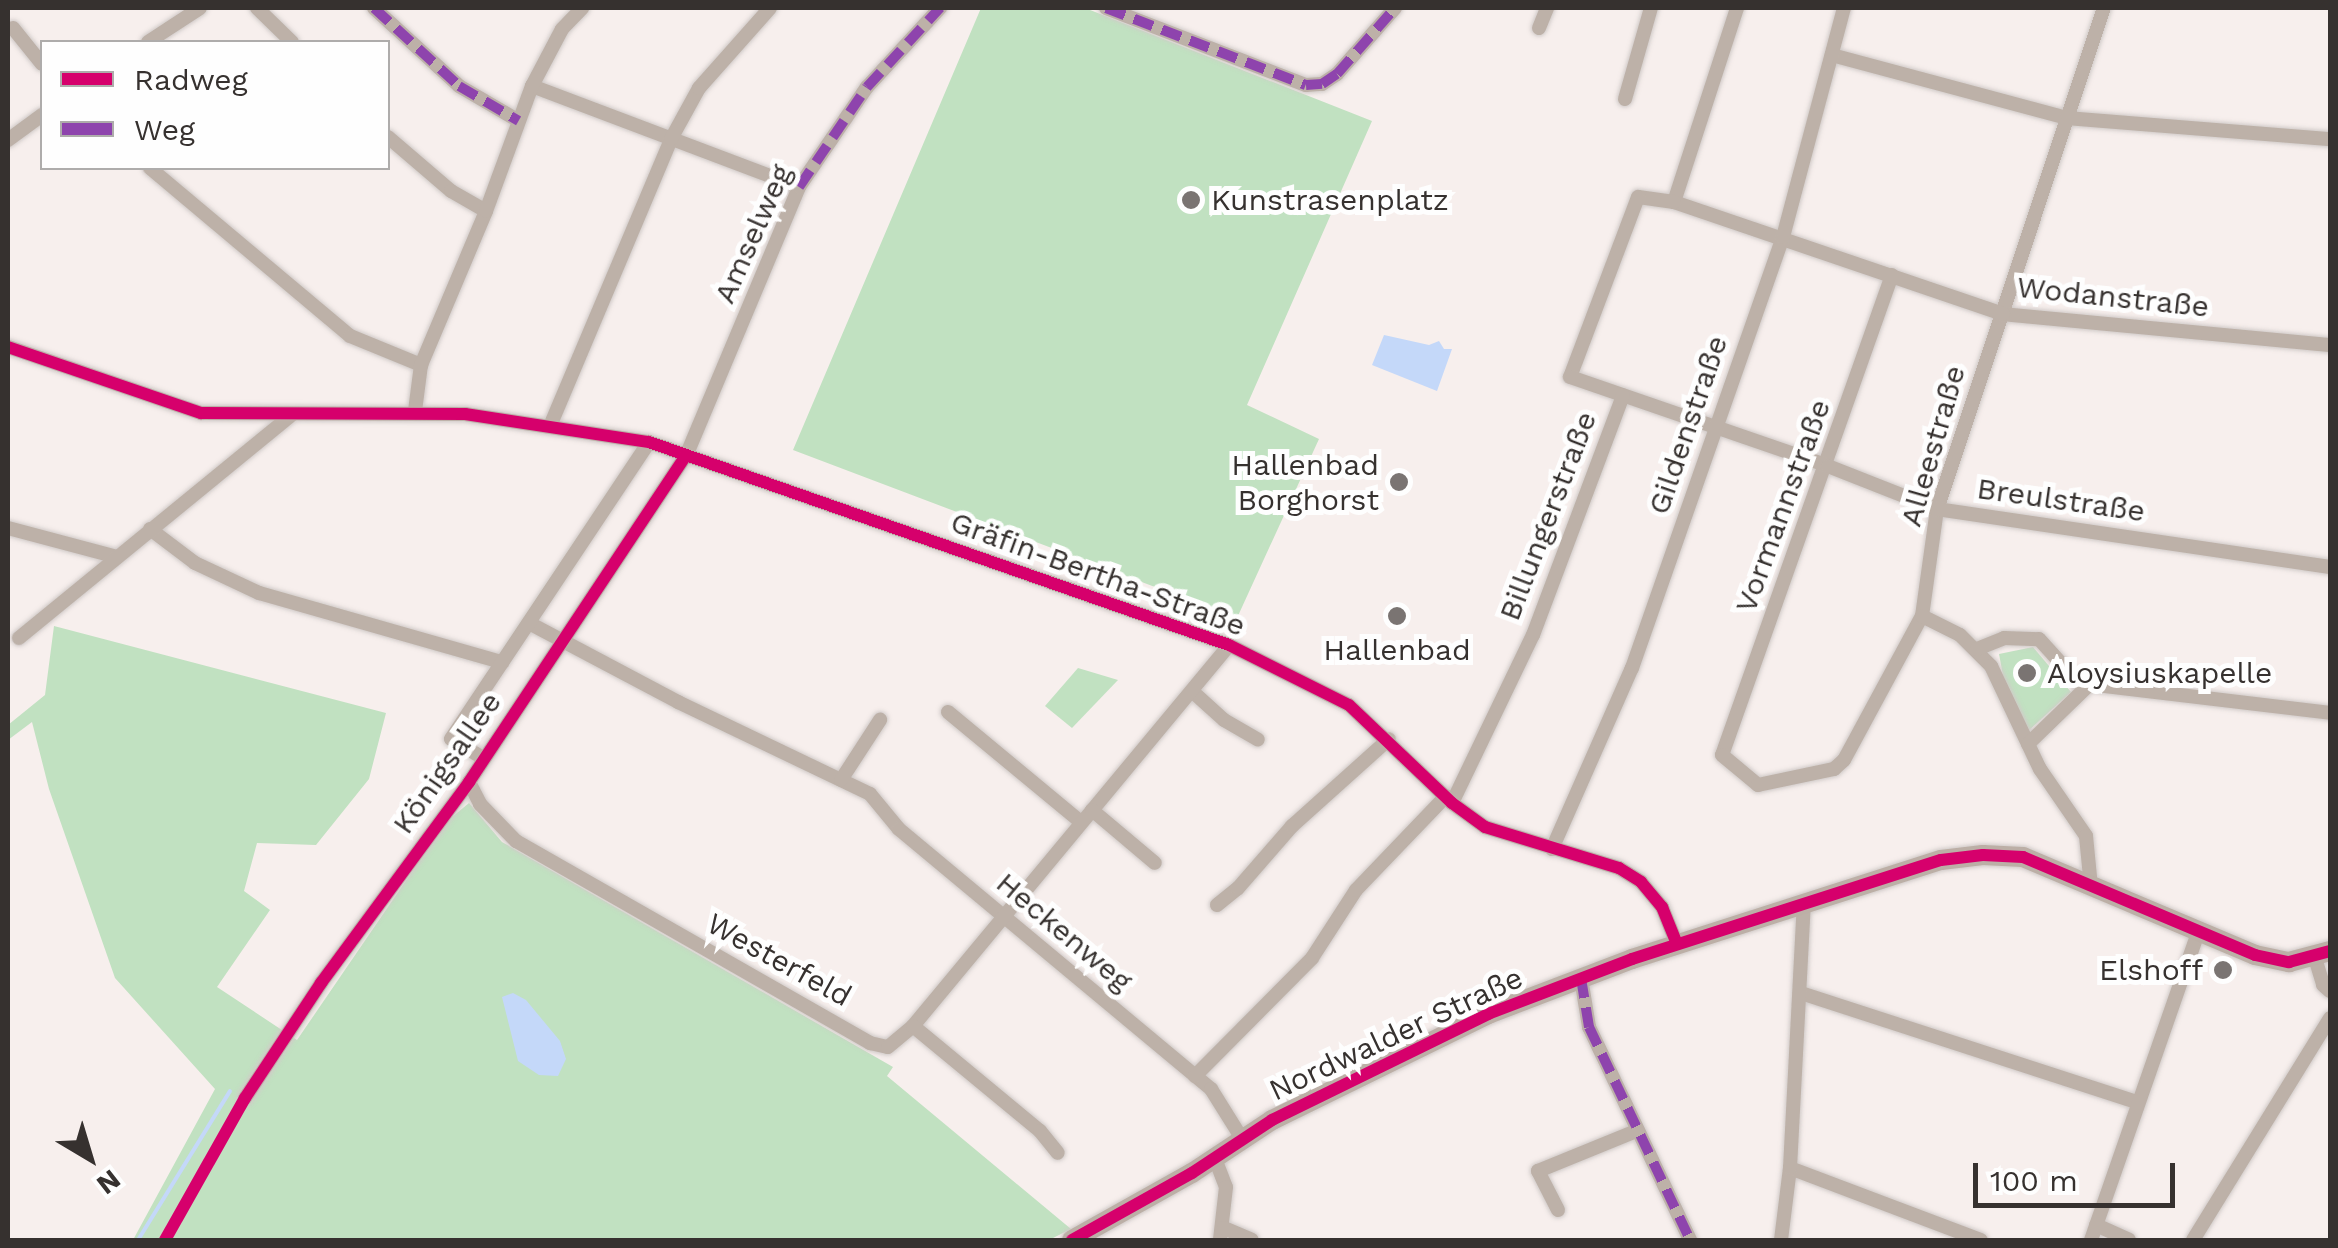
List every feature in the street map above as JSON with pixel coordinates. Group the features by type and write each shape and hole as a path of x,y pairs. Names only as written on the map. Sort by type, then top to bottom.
{"street":[{"path":"151,40 200,8"},
{"path":"257,8 290,40"},
{"path":"374,8 459,86 519,122"},
{"path":"415,411 420,365 486,211 532,86 562,29 582,8"},
{"path":"550,426 671,139 700,88 770,8"},
{"name":"Amselweg","path":"686,456 799,187 867,87 940,8"},
{"path":"1106,8 1306,84 1322,84 1337,74 1395,8"},
{"path":"1538,28 1546,8"},
{"path":"1625,99 1651,8"},
{"path":"1674,202 1736,8"},
{"name":"Gildenstraße","path":"1552,849 1632,668 1783,238 1844,8"},
{"name":"Alleestraße","path":"1722,755 1758,784 1834,769 1844,760 1922,616 1937,509 2104,8"},
{"path":"13,28 40,62"},
{"path":"1832,55 2067,118 2330,139"},
{"path":"532,86 799,187"},
{"path":"8,140 40,116"},
{"path":"390,139 451,191 486,211"},
{"path":"152,170 350,336 420,365"},
{"name":"Billungerstraße","path":"1195,1076 1312,958 1356,890 1449,800 1533,635 1622,396 1570,377 1638,197 1674,202 1783,238"},
{"name":"Wodanstraße","path":"1783,238 2003,314 2330,345"},
{"name":"Vormannstraße","path":"1722,755 1828,466 1892,275"},
{"name":"Gräfin-Bertha-Straße","path":"8,347 182,410 292,416 415,411 650,442 1229,644 1310,681 1349,705 1449,800 1486,828 1619,868 1641,882 1662,907 1677,944"},
{"name":"Breulstraße","path":"1622,396 1828,466 1937,509 2330,566"},
{"path":"19,638 292,416"},
{"name":"Königsallee","path":"483,758 451,739 650,442"},
{"name":"Königsallee","path":"245,1098 321,984 469,782 686,456"},
{"path":"8,528 117,557"},
{"path":"150,529 194,563 259,593 502,662"},
{"path":"1922,616 1942,622 1991,666 2028,744 2086,836 2091,887"},
{"name":"Heckenweg","path":"529,623 559,642 870,794 900,829 1210,1089 1242,1138"},
{"path":"1977,650 2004,638 2039,639 2076,680 2090,684 2330,713"},
{"path":"1058,1153 1040,1131 913,1026 1229,644"},
{"path":"2028,744 2090,684"},
{"path":"1193,692 1224,720 1258,740"},
{"path":"948,712 1086,816 1156,863"},
{"path":"840,780 880,720"},
{"path":"1217,905 1238,888 1292,826 1389,740"},
{"name":"Westerfeld","path":"469,782 480,804 516,841 870,1042 888,1047 913,1026"},
{"name":"Nordwalder Straße","path":"1072,1240 1242,1138 1473,1021 1677,944 1941,860 1983,854 2023,858 2198,932 2288,962 2323,954"},
{"path":"1781,1240 1790,1168 1804,903"},
{"path":"2091,1240 2198,932"},
{"path":"2323,954 2324,984 2330,991"},
{"path":"1581,978 1589,1026 1690,1240"},
{"path":"1801,993 2136,1102"},
{"path":"2193,1240 2330,1018"},
{"path":"1558,1210 1538,1171 1636,1131"},
{"path":"1214,1156 1226,1187 1222,1234 1252,1240"},
{"path":"1790,1168 1980,1240"},
{"path":"2096,1225 2129,1240"}],"green space":[{"path":"981,8 1085,8 1372,121 1247,405 1319,439 1237,618 793,450"},
{"path":"54,626 386,713 369,779 316,845 257,843 244,891 270,910 217,987 297,1040 446,822 469,803 502,842 893,1067 887,1076 1071,1229 1049,1240 133,1240 215,1089 115,978 49,789 32,722 8,740 8,725 45,695"},
{"path":"2033,647 2071,692 2027,732 2004,681 1999,654"},
{"path":"1078,668 1118,680 1072,728 1045,706"}],"water":[{"path":"1384,335 1429,345 1439,341 1444,349 1452,349 1437,391 1372,365"},
{"path":"513,993 526,1000 560,1041 566,1059 558,1076 539,1075 518,1061 502,997"}],"waterway":[{"path":"138,1240 230,1091"}],"marked path":[{"path":"374,8 459,86 519,121"},
{"path":"799,187 867,87 940,8"},
{"path":"1106,8 1306,85 1322,84 1337,74 1395,8"},
{"path":"1581,978 1589,1027 1690,1240"}],"cycle path":[{"path":"8,347 201,413 465,414 649,442 1229,645 1349,705 1452,803 1485,827 1619,868 1641,882 1662,907 1677,944"},
{"path":"165,1240 245,1098 321,983 469,782 686,456"},
{"path":"1072,1240 1192,1173 1272,1120 1488,1014 1632,959 1941,860 1983,855 2023,857 2255,955 2289,962 2330,951"}],"place":[{"name":"Kunstrasenplatz","path":"1191,200"},
{"name":"Hallenbad Borghorst","path":"1399,482"},
{"name":"Hallenbad","path":"1397,616"},
{"name":"Aloysiuskapelle","path":"2027,673"},
{"name":"Elshoff","path":"2223,970"}]}
